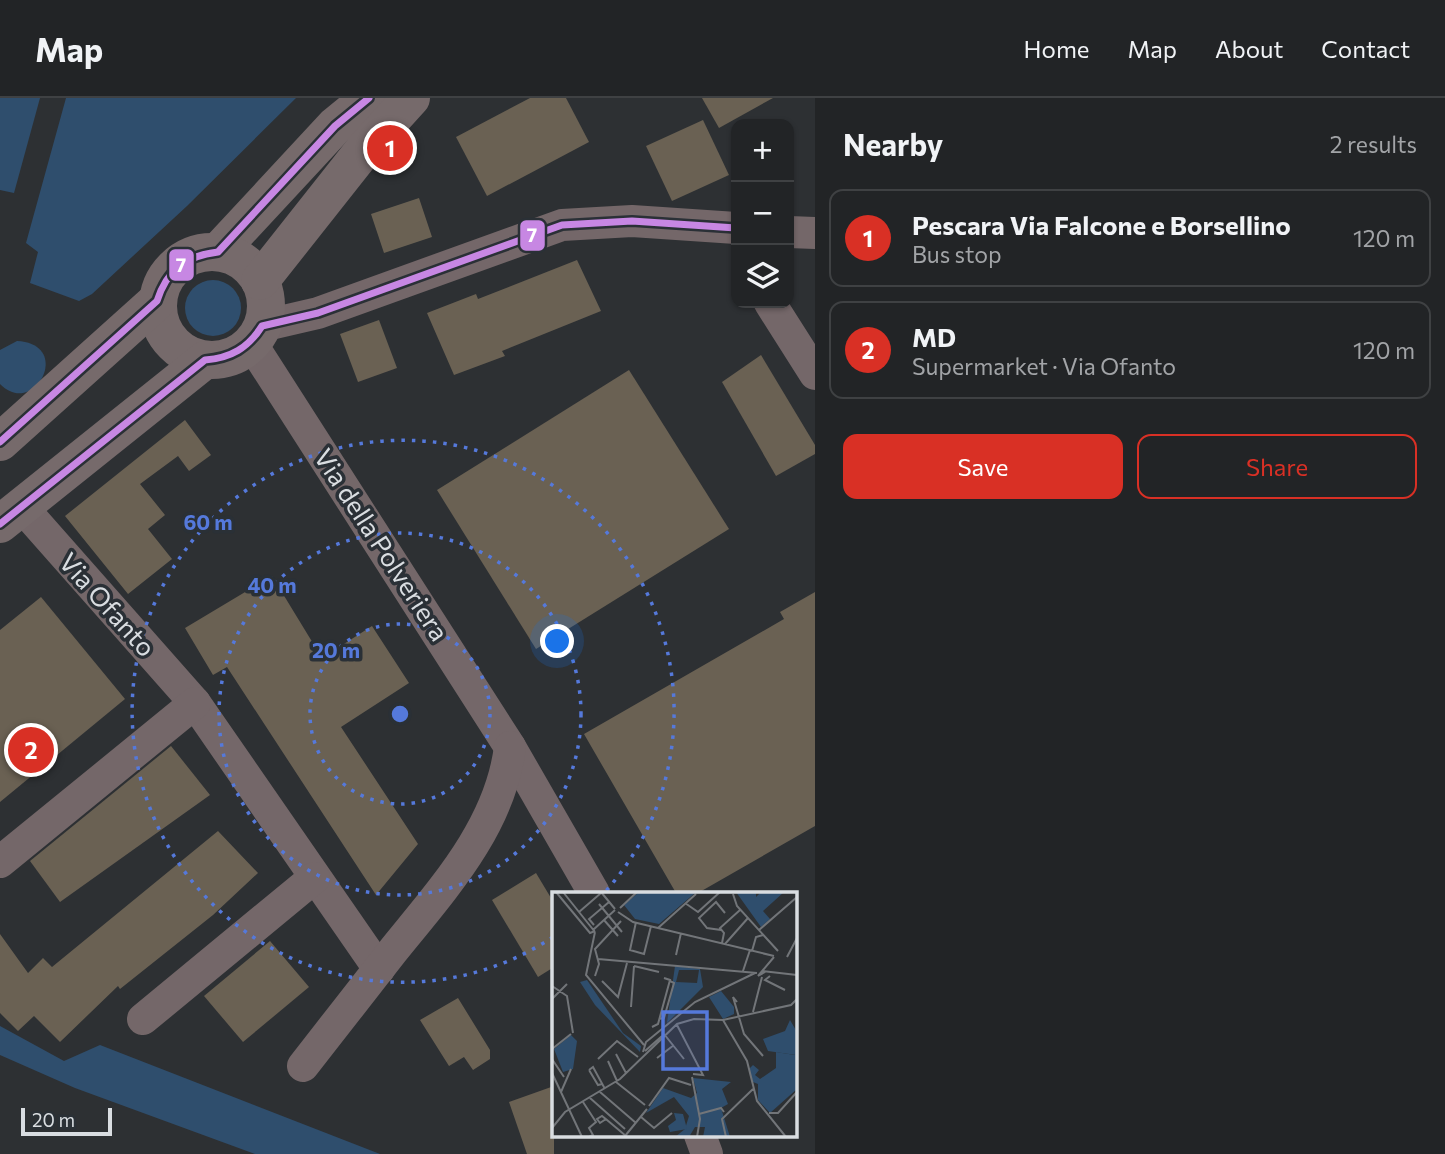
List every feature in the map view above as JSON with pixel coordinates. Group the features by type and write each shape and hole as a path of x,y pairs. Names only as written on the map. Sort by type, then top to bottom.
{"street":[{"path":"218,252 335,126 369,98"},
{"path":"260,281 362,152 411,98"},
{"path":"257,335 265,303 260,281 249,267 235,257 218,252 201,253 184,259 171,270 162,285 158,301 159,318 164,333 189,355 205,360 230,356 257,335 299,317 562,225 632,221 731,228"},
{"path":"794,232 815,233"},
{"path":"0,442 158,301"},
{"path":"774,308 815,374"},
{"path":"278,385 275,356 278,344 299,317"},
{"name":"Via della Polveriera","path":"257,335 278,385 510,747 593,892"},
{"path":"10,515 205,360"},
{"name":"Via Ofanto","path":"10,515 195,703 379,970"},
{"path":"0,862 195,703"},
{"path":"303,1066 485,829 507,775 510,747"},
{"path":"143,1019 314,878"},
{"path":"700,1136 707,1154"}],"shaded area":[{"path":"0,98 40,98 14,193 0,190"},
{"path":"66,98 296,98 187,206 92,294 79,301 30,283 38,252 26,243"},
{"path":"213,280 224,282 233,288 239,297 239,319 233,328 224,334 213,336 202,334 193,328 187,319 185,308 187,297 193,288 202,282"},
{"path":"17,341 34,345 43,354 46,365 43,377 35,387 25,392 13,392 0,384 0,350"},
{"path":"0,1026 64,1061 100,1045 380,1154 255,1154 75,1088 0,1055"}],"building":[{"path":"530,98 566,98 589,142 487,196 456,137"},
{"path":"702,98 773,98 731,119 719,128"},
{"path":"703,120 729,175 672,201 646,146"},
{"path":"419,198 432,237 384,253 371,214"},
{"path":"577,260 601,311 502,351 505,356 454,375 427,313 476,294 478,299"},
{"path":"379,320 397,368 358,382 340,334"},
{"path":"761,355 815,445 815,454 776,476 722,382"},
{"path":"629,370 729,529 536,649 437,490"},
{"path":"185,420 211,455 189,471 178,456 140,484 165,515 148,529 172,559 128,594 65,516"},
{"path":"272,576 322,658 372,626 409,683 341,727 418,844 376,895 227,667 213,675 185,628"},
{"path":"815,592 815,826 700,892 675,892 584,734 784,619 780,612"},
{"path":"41,597 125,699 0,802 0,630"},
{"path":"171,746 210,795 60,902 30,861"},
{"path":"218,831 258,873 213,915 120,989 118,986 60,1042 34,1016 18,1031 0,1013 0,934 28,973 43,958 52,967"},
{"path":"536,873 552,900 552,968 538,977 492,900"},
{"path":"270,941 309,987 243,1042 204,996"},
{"path":"458,998 490,1050 490,1059 473,1070 464,1057 449,1066 420,1020"},
{"path":"552,1087 554,1154 527,1154 509,1102"}],"transit line":[{"name":"7","path":"0,442 157,301 166,281 179,266 196,257 218,252 335,126 369,98"},
{"name":"7","path":"0,524 205,360 223,357 245,346 262,326 318,313 562,225 632,221 731,228"}],"place":[{"name":"Pescara Via Falcone e Borsellino","path":"390,148"},
{"name":"MD","path":"31,750"}]}
